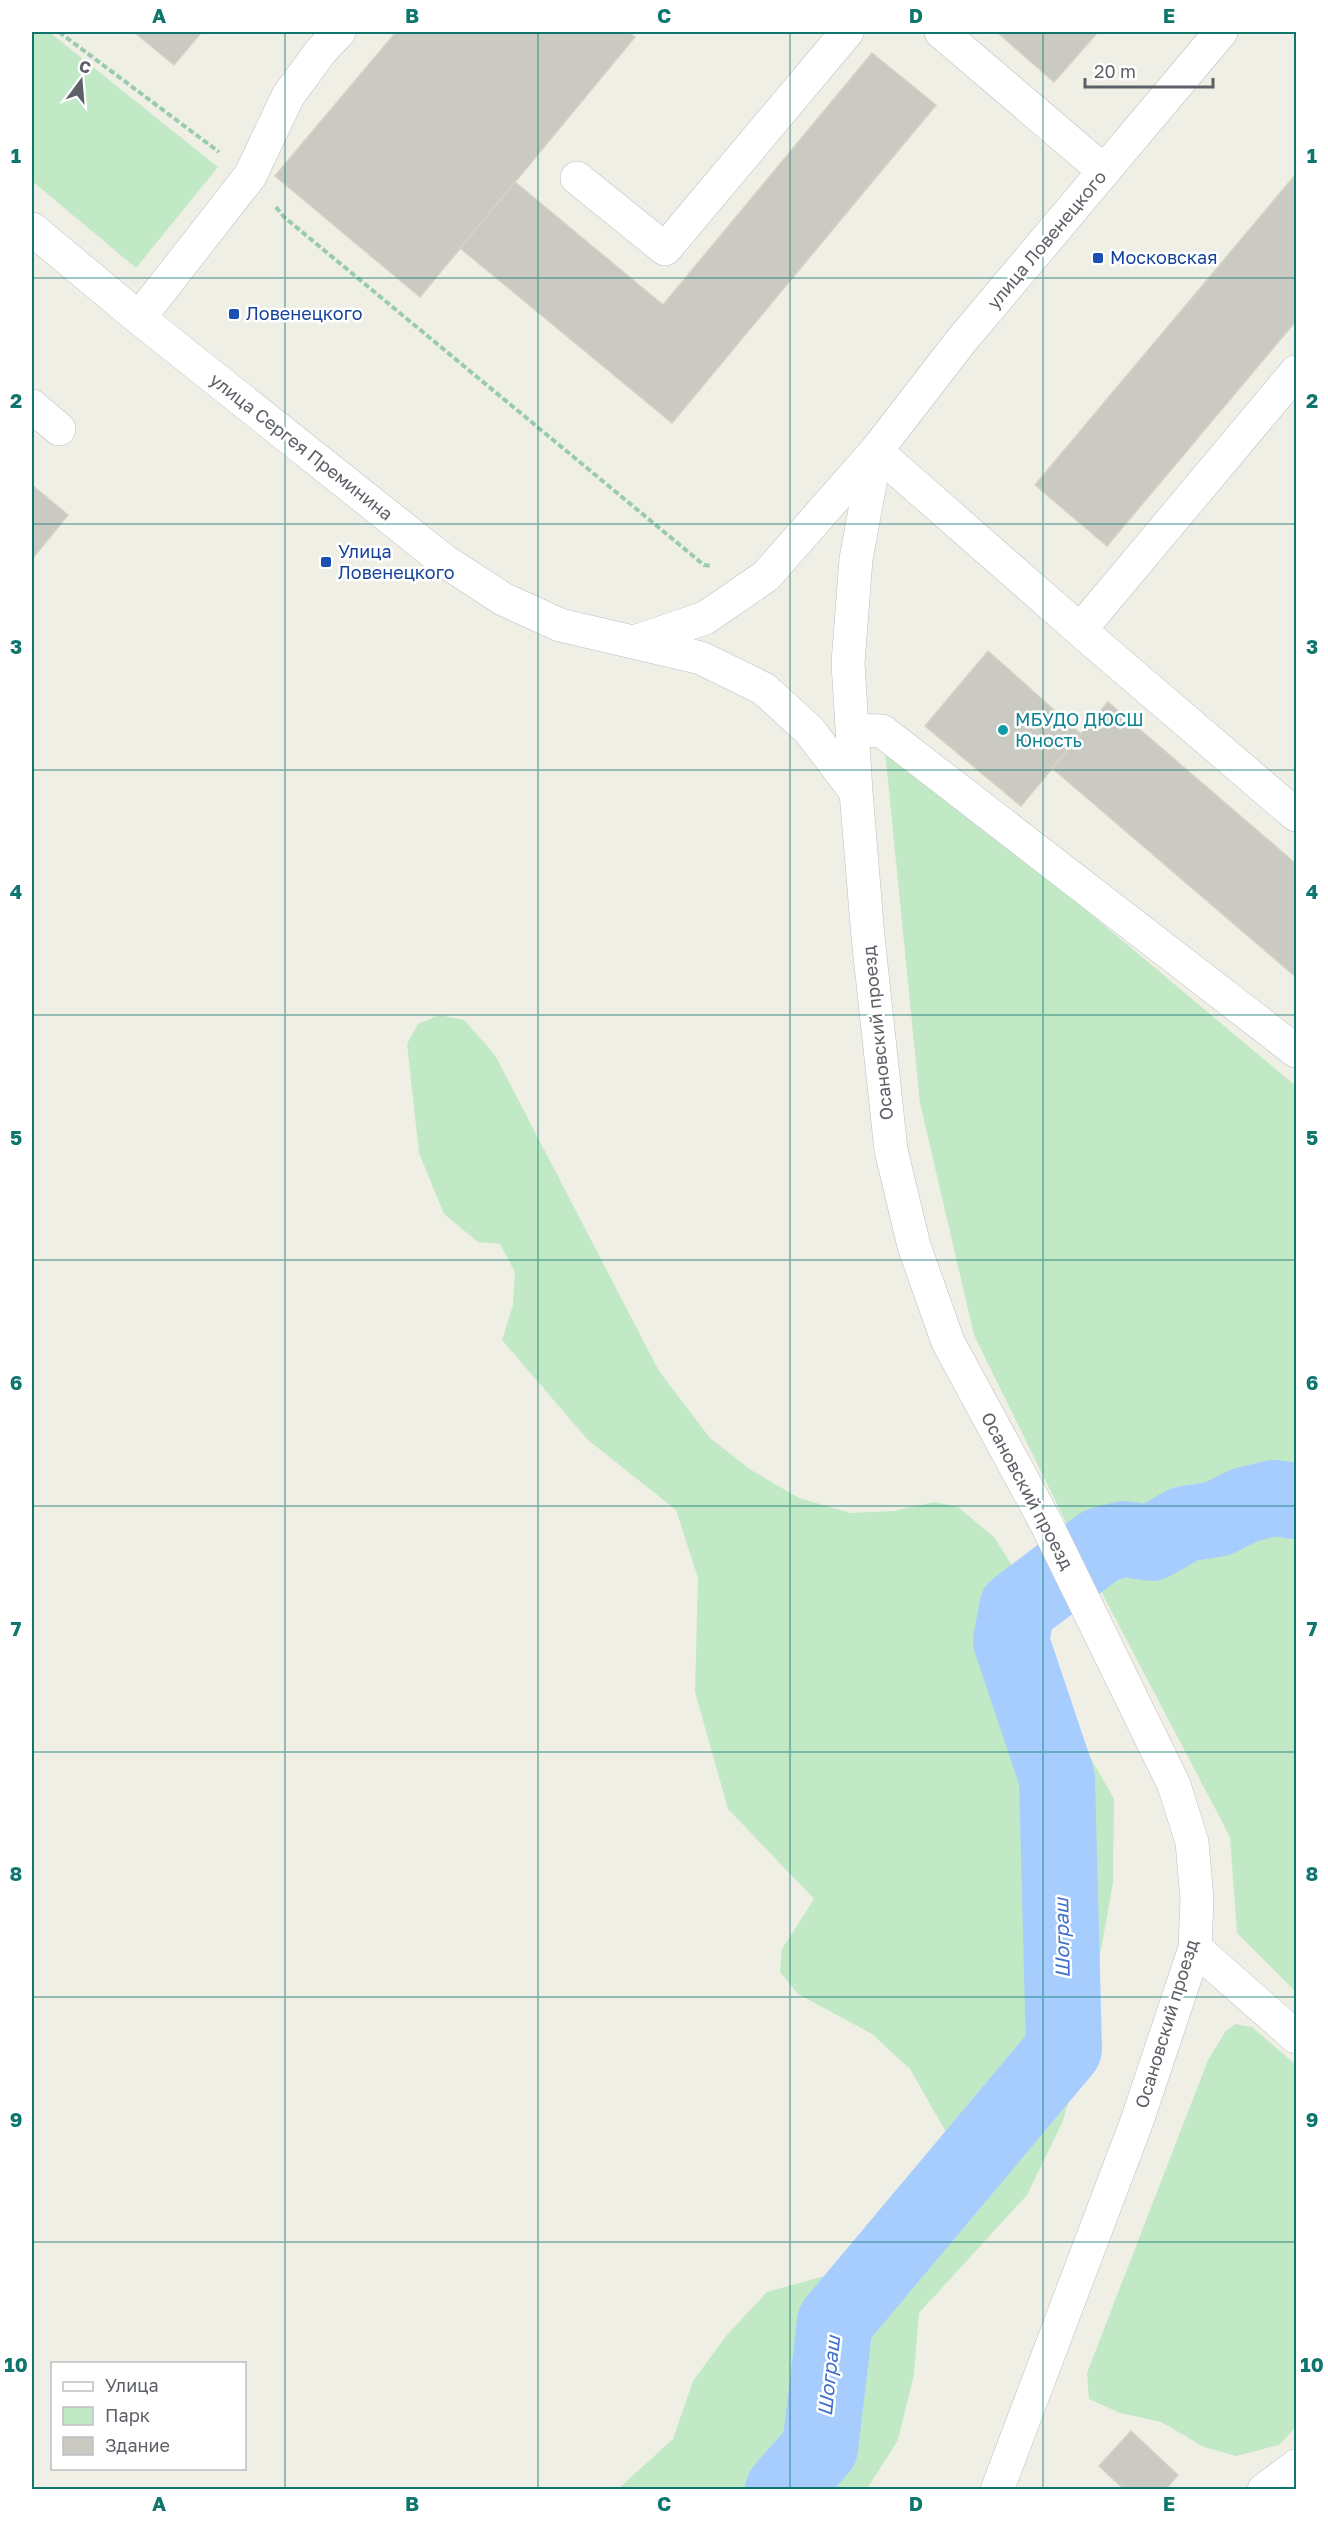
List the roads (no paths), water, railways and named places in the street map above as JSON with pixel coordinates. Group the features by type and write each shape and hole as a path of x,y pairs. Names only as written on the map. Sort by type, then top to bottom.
{"street":[{"path":"139,318 250,176 288,96 321,51 339,32"},
{"path":"577,177 665,249 847,32"},
{"path":"941,32 1104,171"},
{"name":"улица Ловенецкого","path":"876,451 961,341 1104,171 1208,36"},
{"name":"улица Сергея Преминина","path":"32,229 139,318 443,560 503,599 560,625 701,658 764,689 809,730 856,792"},
{"path":"1080,630 1296,372"},
{"path":"32,406 59,429"},
{"path":"634,642 705,618 766,576 876,451 1296,815"},
{"name":"Осановский проезд","path":"876,451 856,559 848,663 868,938 891,1150 914,1246 948,1342 1046,1523 1174,1785 1192,1842 1197,1899 1195,1948 1137,2121 997,2490"},
{"path":"852,730 882,731 1296,1051"},
{"path":"1195,1948 1296,2037"},
{"path":"1264,2490 1296,2466"}],"waterway":[{"name":"Шограш","path":"783,2490 820,2448 835,2322 1064,2049 1057,1778 1011,1641 1017,1608 1101,1545 1124,1539 1151,1543 1185,1524 1217,1519 1245,1505 1274,1498 1296,1501"}],"place":[{"name":"Московская","path":"1098,258"},
{"name":"Ловенецкого","path":"234,314"},
{"name":"Улица Ловенецкого","path":"326,562"},
{"name":"МБУДО ДЮСШ Юность","path":"1003,730"}]}
